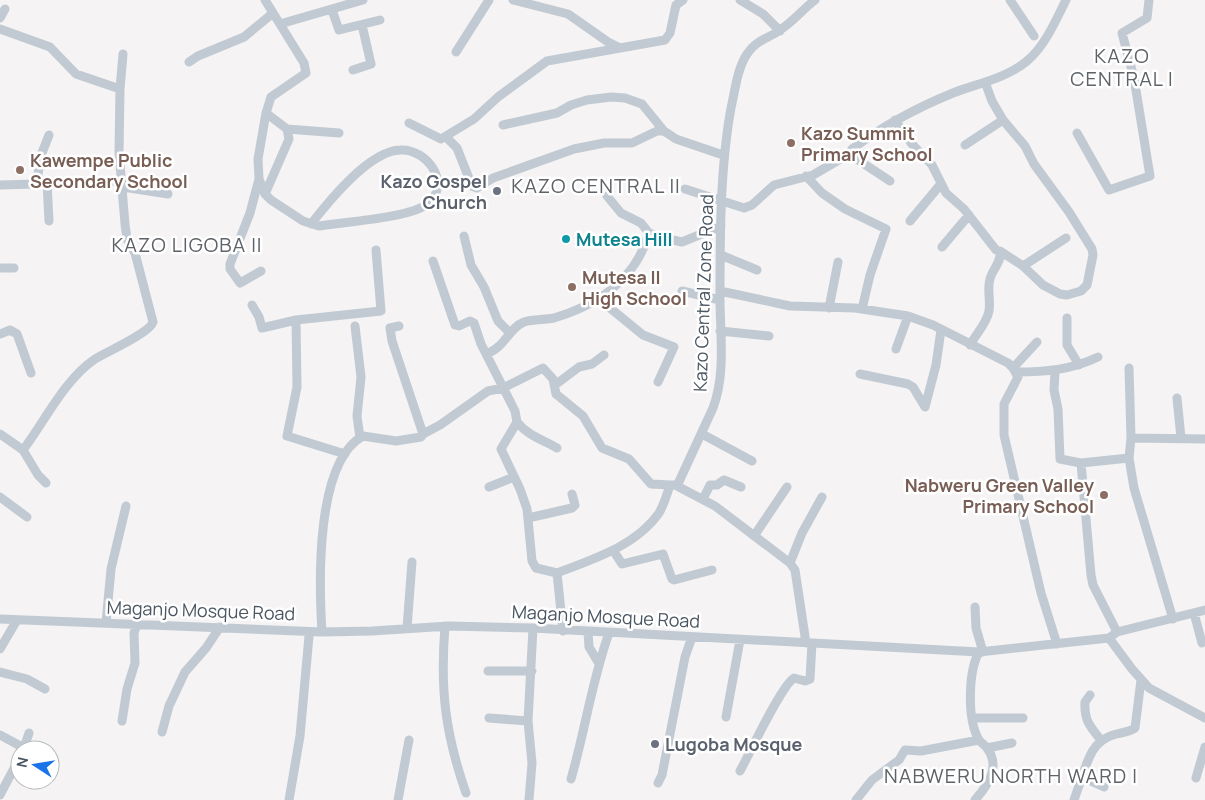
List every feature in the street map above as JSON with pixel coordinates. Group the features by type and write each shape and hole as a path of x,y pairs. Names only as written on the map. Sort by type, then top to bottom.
{"street":[{"path":"261,271 240,283 230,269 230,264 250,213 259,178 258,159 266,113 271,97 306,72 304,63 265,0"},
{"path":"280,24 363,0"},
{"path":"456,52 489,0"},
{"path":"513,0 568,14 608,42 621,48"},
{"path":"409,123 440,140 474,119 498,97 547,61 667,39 674,8 683,0"},
{"path":"740,0 763,14 780,30"},
{"name":"Kazo Central Zone Road","path":"557,573 613,550 643,532 659,513 702,434 717,396 720,368 720,255 723,155 742,62 751,48 763,38 780,30 815,0"},
{"path":"1010,0 1034,36"},
{"path":"685,189 744,208 752,204 774,185 822,170 849,154 852,149 895,120 925,105 1019,67 1032,56 1053,25 1066,0"},
{"path":"1077,134 1109,190 1150,176 1134,78 1122,33 1147,18 1149,0"},
{"path":"0,18 6,8"},
{"path":"332,10 338,30 380,20"},
{"path":"189,62 198,56 244,37 274,13"},
{"path":"353,70 371,64 362,25"},
{"path":"0,29 50,48 76,74 120,89"},
{"path":"23,450 81,370 114,347 152,326 153,322 135,253 126,232 119,152 120,89 123,54"},
{"path":"895,120 911,143 932,165 940,185 969,215 976,227 996,250 1023,266 1043,285 1060,294 1067,295 1081,291 1086,285 1093,255 1082,232 1034,164 1025,146 1003,120 992,101 985,82"},
{"path":"502,125 557,113 571,105 587,100 611,97 632,100 642,104 664,131 691,145 723,155"},
{"path":"266,113 287,129 339,133"},
{"path":"965,145 1003,120"},
{"path":"265,194 289,140 287,129"},
{"path":"446,137 457,148 472,186 476,188 493,178 574,149 604,143 632,144 656,131 664,131"},
{"path":"37,184 40,158 49,135"},
{"path":"259,178 265,194 295,217 311,224 319,226 407,213 421,208 429,203 436,192 438,181 431,163 415,151 399,150 385,155 353,177 330,199 311,224"},
{"path":"849,154 890,181"},
{"path":"806,176 822,193 845,209 886,229 870,275 862,309"},
{"path":"0,185 37,184 42,181 123,184 168,194"},
{"path":"47,182 50,221"},
{"path":"910,221 940,185"},
{"path":"607,196 621,213 642,223 649,233 682,242 721,226"},
{"path":"942,247 969,215"},
{"path":"487,354 500,345 509,332 524,322 560,316 586,307 599,299 633,267 644,252 649,233"},
{"path":"464,236 471,265 484,287 498,321 509,332"},
{"path":"1023,266 1066,238"},
{"path":"252,306 259,317 262,328 296,320 381,311 376,250"},
{"path":"970,345 988,314 990,294 988,288 991,276 1001,255 1000,251"},
{"path":"720,255 757,270"},
{"path":"433,261 455,325 459,326 472,322 516,411 517,422 522,428 545,444 557,448"},
{"path":"829,308 838,262"},
{"path":"0,268 14,268"},
{"path":"682,291 790,306 862,309 908,316 1008,363 1014,370 1016,381 1004,404 1004,435 1041,592 1057,644"},
{"path":"599,299 643,335 674,347 658,382"},
{"path":"896,349 908,316"},
{"path":"1068,318 1067,345 1079,366"},
{"path":"296,320 297,381 287,436 346,454"},
{"path":"355,326 361,377 357,416 360,438"},
{"path":"398,326 390,328 392,341 423,434"},
{"path":"0,334 10,330 17,334 31,373"},
{"path":"860,374 908,384 913,387 923,406 927,406 941,330"},
{"path":"720,331 769,336"},
{"path":"1014,370 1037,342"},
{"path":"555,385 579,367 592,364 604,354"},
{"path":"1014,370 1055,372 1079,366 1098,358"},
{"path":"322,632 319,585 321,539 336,469 346,454 360,438 368,436 396,441 421,438 423,434 440,425 488,391 504,388 543,368 553,380 556,394 583,416 602,448 628,459 651,484 674,485 703,499 790,563 795,570 809,643 810,679 805,681 794,678 790,681 772,709 740,771"},
{"path":"1129,368 1131,438 1129,458 1134,488 1173,618"},
{"path":"1055,372 1054,390 1058,408 1060,457 1062,460 1081,463 1129,458"},
{"path":"1177,398 1181,438"},
{"path":"517,422 500,447 520,489 528,518 532,561 536,568 557,573 563,631"},
{"path":"0,434 23,450 46,483"},
{"path":"702,434 752,461"},
{"path":"1131,438 1205,439"},
{"path":"1081,463 1091,576 1113,635 1141,680 1167,699 1191,709 1205,718"},
{"path":"489,487 514,477"},
{"path":"703,499 710,485 717,485 724,480 741,487"},
{"path":"754,536 787,487"},
{"path":"528,518 572,508 575,505 572,494"},
{"path":"0,496 27,517"},
{"path":"790,563 802,533 822,497"},
{"path":"106,623 111,569 126,506"},
{"path":"613,550 622,564 663,554 674,580 712,570"},
{"path":"407,628 412,562"},
{"path":"975,607 976,628 981,652 974,661 971,675 973,718 979,740 988,748 992,757 993,772 976,800"},
{"name":"Maganjo Mosque Road","path":"0,619 322,632 445,626 532,628 981,652 1057,644 1113,635 1205,610"},
{"path":"1194,613 1202,643"},
{"path":"0,649 17,620"},
{"path":"122,721 127,690 135,663 134,633 137,624"},
{"path":"445,626 443,680 447,733 466,793"},
{"path":"162,732 169,706 185,672 206,648 220,627"},
{"path":"529,800 532,762 528,721 532,671 532,628"},
{"path":"588,632 589,647 598,662"},
{"path":"571,779 584,734 598,662 609,633"},
{"path":"289,800 300,736 309,636"},
{"path":"658,783 662,775 685,657 692,637"},
{"path":"726,717 740,640"},
{"path":"488,670 532,671"},
{"path":"0,672 27,679 45,688"},
{"path":"1074,800 1091,751 1101,740 1135,728 1141,680"},
{"path":"1090,695 1085,702 1086,723 1101,740"},
{"path":"489,718 528,721"},
{"path":"973,718 1023,718"},
{"path":"26,740 29,733"},
{"path":"398,800 409,740"},
{"path":"856,800 872,780 899,760 905,750 920,750 979,740"},
{"path":"988,748 1012,742"},
{"path":"1196,778 1205,747"},
{"path":"6,800 0,796 10,776"},
{"path":"1082,777 1104,787"}],"place":[{"name":"Kazo Summit Primary School","path":"791,143"},
{"name":"Kawempe Public Secondary School","path":"20,170"},
{"name":"Kazo Gospel Church","path":"497,191"},
{"name":"Mutesa Hill","path":"566,239"},
{"name":"Mutesa II High School","path":"572,287"},
{"name":"Nabweru Green Valley Primary School","path":"1104,495"},
{"name":"Lugoba Mosque","path":"655,744"}],"district":[{"name":"KAZO CENTRAL I","path":"1122,66"},
{"name":"KAZO CENTRAL II","path":"596,185"},
{"name":"KAZO LIGOBA II","path":"187,244"},
{"name":"NABWERU NORTH WARD I","path":"1011,775"}]}
